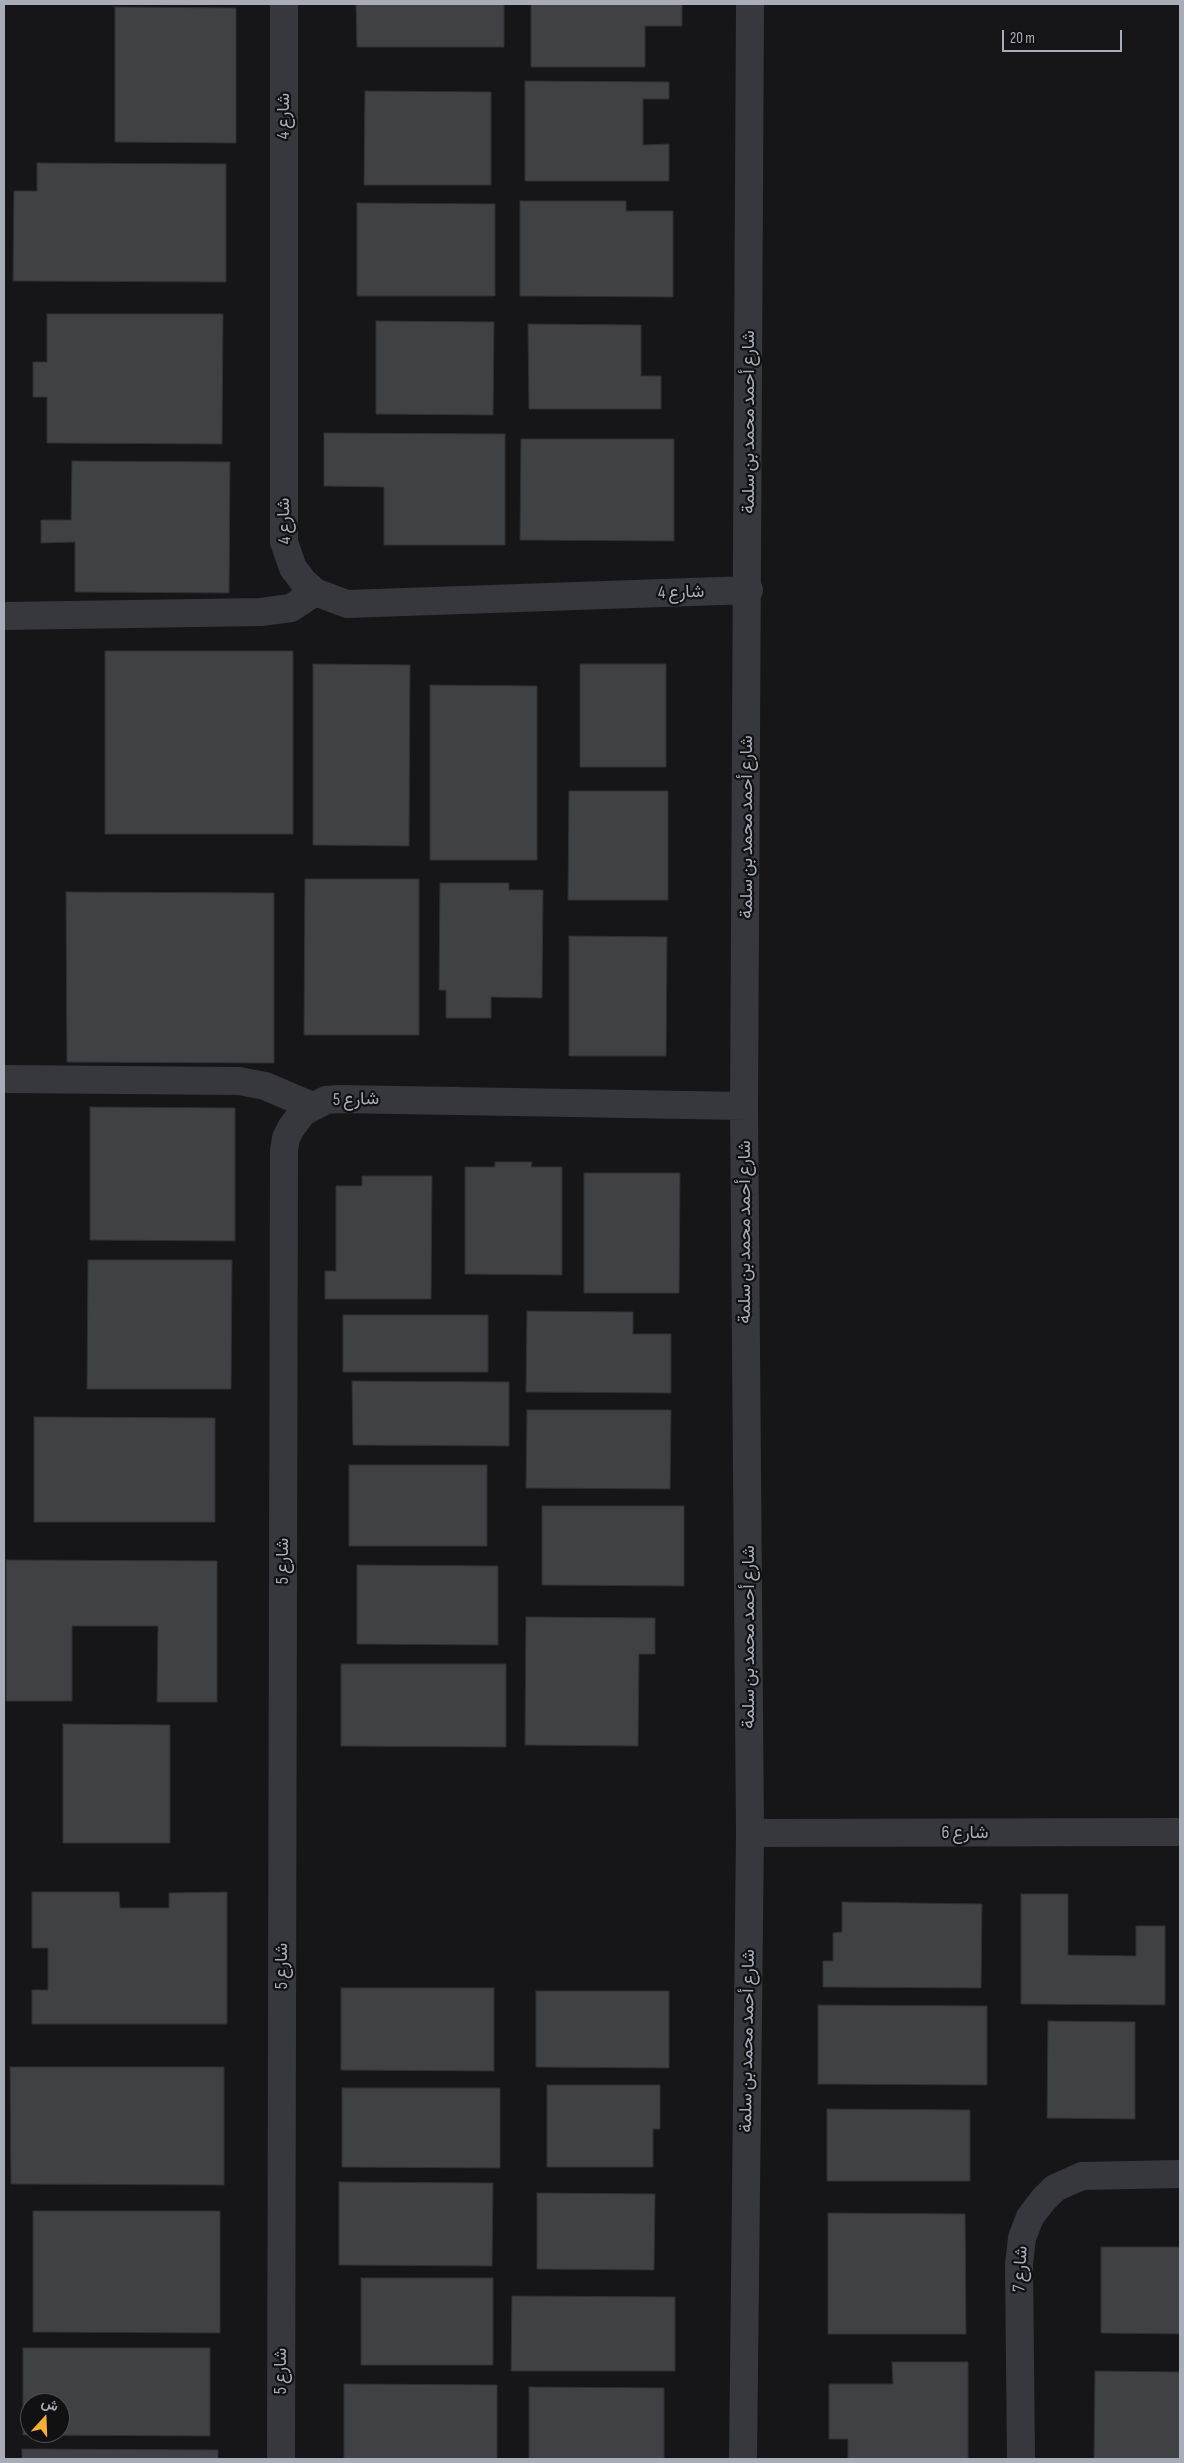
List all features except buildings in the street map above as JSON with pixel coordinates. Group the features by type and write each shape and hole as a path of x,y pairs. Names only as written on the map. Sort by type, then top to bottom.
{"street":[{"name":"شارع 4","path":"284,4 284,542 293,568 315,592 331,600 355,604 749,590"},
{"name":"شارع أحمد محمد بن سلمة","path":"743,2459 750,1833 744,1106 749,590 750,4"},
{"path":"4,616 261,612 291,608 315,592"},
{"path":"4,1079 239,1081 273,1089 312,1106"},
{"name":"شارع 5","path":"281,2459 284,1150 290,1128 303,1112 312,1106 326,1100 340,1099 744,1106"},
{"name":"شارع 6","path":"750,1833 1180,1832"},
{"name":"شارع 7","path":"1021,2459 1019,2264 1022,2238 1030,2218 1043,2200 1056,2188 1082,2176 1180,2174"}]}
